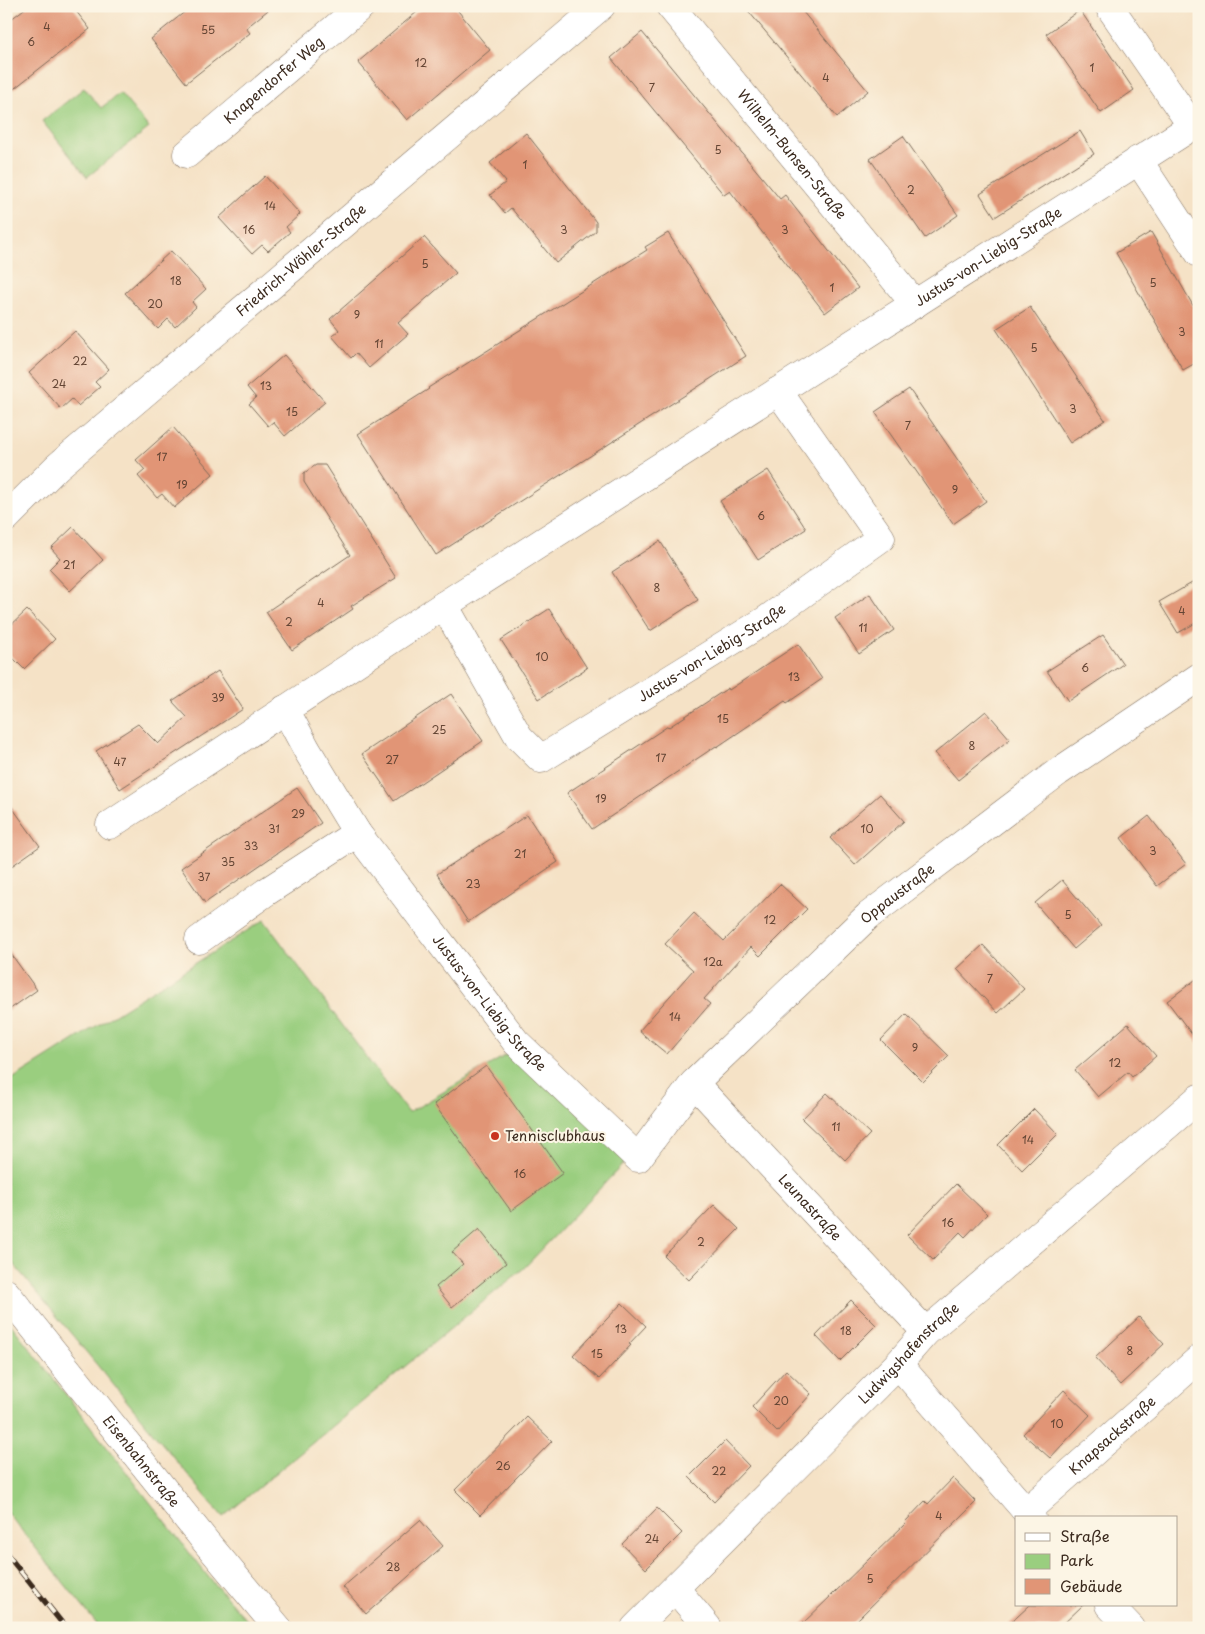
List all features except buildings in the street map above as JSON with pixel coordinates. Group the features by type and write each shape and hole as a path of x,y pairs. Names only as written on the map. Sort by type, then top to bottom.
{"street":[{"name":"Knapendorfer Weg","path":"187,154 361,6"},
{"name":"Friedrich-Wöhler-Straße","path":"6,518 57,467 601,6"},
{"name":"Wilhelm-Bunsen-Straße","path":"670,6 915,304"},
{"path":"1108,6 1196,124"},
{"name":"Justus-von-Liebig-Straße","path":"110,825 444,605 1196,124"},
{"path":"1138,160 1199,253"},
{"name":"Justus-von-Liebig-Straße","path":"444,605 519,737 541,759 766,620 881,538 778,391"},
{"name":"Oppaustraße","path":"638,1158 694,1082 868,916 1058,772 1199,677"},
{"name":"Justus-von-Liebig-Straße","path":"285,709 307,750 357,833 516,1042 638,1158"},
{"path":"199,940 266,892 357,833"},
{"name":"Leunastraße","path":"694,1082 926,1332"},
{"name":"Ludwigshafenstraße","path":"635,1628 898,1364 926,1332 1199,1098"},
{"name":"Eisenbahnstraße","path":"6,1294 206,1542 278,1628"},
{"name":"Knapsackstraße","path":"1029,1515 1199,1359"},
{"path":"898,1364 1029,1515"},
{"path":"675,1588 708,1628"},
{"path":"1110,1606 1132,1628"}],"green space":[{"path":"84,88 101,108 120,93 149,128 87,177 42,121"},
{"path":"264,920 408,1113 513,1051 628,1159 524,1268 223,1517 6,1255 6,1083"},
{"path":"6,1318 210,1579 254,1628 100,1628 6,1511"}],"railway":[{"path":"6,1553 66,1628"}],"place":[{"name":"Tennisclubhaus","path":"495,1136"}]}
